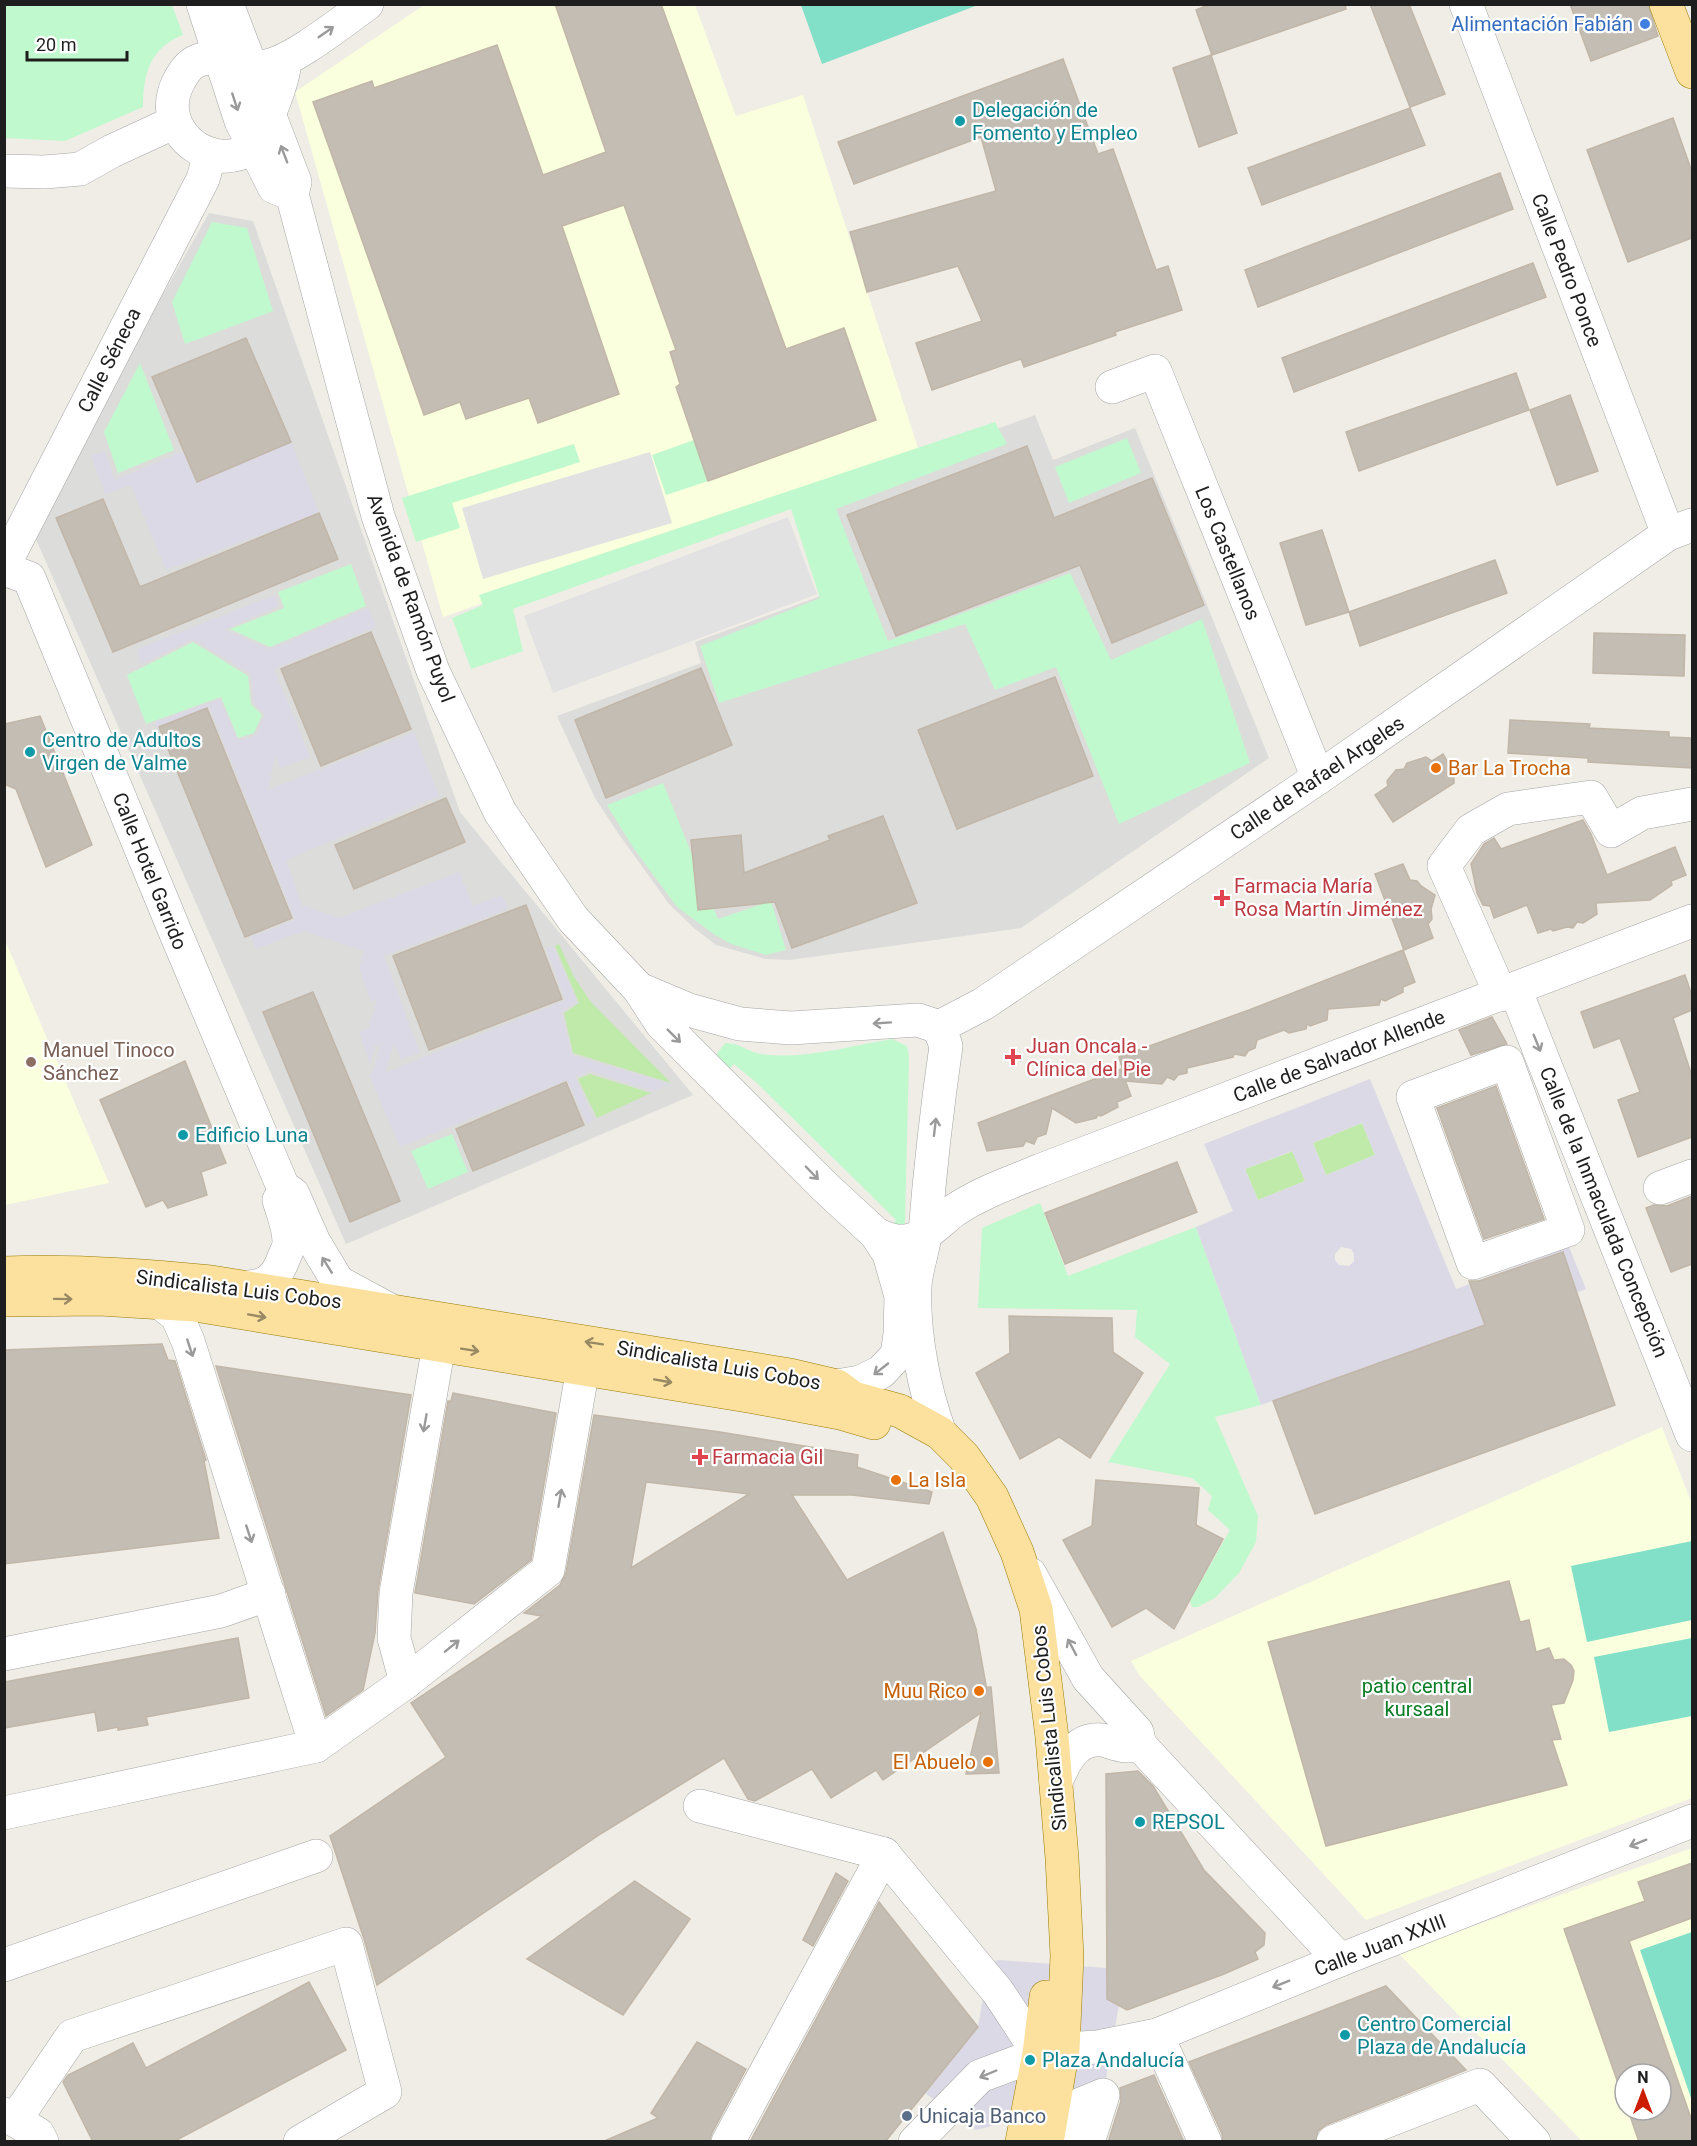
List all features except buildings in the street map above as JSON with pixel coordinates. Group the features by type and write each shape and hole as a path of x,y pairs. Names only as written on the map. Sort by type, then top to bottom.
{"main road":[{"path":"1666,4 1692,72"},
{"name":"Sindicalista Luis Cobos","path":"4,1273 40,1271 147,1275 248,1287 780,1373 837,1386 853,1398 900,1412 940,1433 964,1457 992,1497 1017,1552 1036,1609 1044,1664 1062,1858 1067,1956 1051,2052 1022,2142"},
{"name":"Sindicalista Luis Cobos","path":"4,1300 100,1299 195,1305 583,1368 840,1413 884,1426 913,1442 949,1470 976,1502 997,1542 1014,1589 1035,1703 1047,1838 1051,2052 1047,2142"}],"street":[{"path":"285,60 284,76 269,114 253,145 236,155 210,154 195,147 183,136 175,122 172,106 174,90 182,75 222,63 268,65 285,60 367,4"},
{"name":"Calle Pedro Ponce","path":"1466,4 1685,532"},
{"path":"222,63 231,46 217,9 212,6 204,50 222,63 241,121 274,187 292,195"},
{"name":"Avenida de Ramón Puyol","path":"222,63 269,114 295,182 292,195 378,516 433,671 500,812 573,919 639,989 661,1023 825,1187 876,1234 889,1254 901,1296 897,1355 881,1372 860,1382 837,1386"},
{"path":"4,171 45,172 80,169 112,151 175,122"},
{"name":"Calle Séneca","path":"4,567 202,179 210,154"},
{"name":"Los Castellanos","path":"1112,387 1155,371 1318,778"},
{"name":"Calle de Rafael Argeles","path":"939,1027 983,1004 1685,532"},
{"name":"Calle Hotel Garrido","path":"4,567 29,578 178,940 283,1187 293,1194 314,1242 338,1282 390,1310"},
{"name":"Calle de la Inmaculada Concepción","path":"1692,804 1642,813 1611,831 1591,796 1508,809 1472,830 1444,866 1508,992 1681,1372 1692,1435"},
{"name":"Calle de Salvador Allende","path":"925,1234 954,1211 987,1192 1692,921"},
{"name":"Avenida de Ramón Puyol","path":"639,989 689,1010 740,1024 791,1028 918,1020 939,1027"},
{"path":"711,1073 707,1062 707,1051 711,1040 729,1025 740,1024"},
{"path":"939,1027 946,1046 929,1167 925,1234 915,1285 918,1344 929,1404 940,1433"},
{"path":"1507,1062 1568,1230 1473,1263 1413,1097 1507,1062"},
{"name":"Calle de Salvador Allende","path":"929,1167 937,1179 948,1188 960,1193 987,1192"},
{"path":"1660,1188 1692,1176"},
{"name":"Calle Hotel Garrido","path":"248,1287 259,1286 278,1274 289,1245 287,1225 279,1199 283,1187"},
{"path":"876,1234 900,1241 925,1234"},
{"path":"158,1302 177,1316 188,1341 316,1746"},
{"path":"406,1683 394,1638 396,1593 439,1345"},
{"path":"4,1813 316,1746 406,1683 548,1570 583,1368"},
{"path":"1017,1552 1088,1678 1137,1732 1140,1745 1340,1960"},
{"path":"4,1654 221,1611 269,1594"},
{"path":"1076,1748 1085,1726 1091,1698 1088,1678"},
{"path":"1056,1782 1063,1763 1076,1748 1085,1742 1105,1740 1123,1746 1140,1745"},
{"path":"700,1806 884,1854 998,1992 1051,2052"},
{"name":"Calle Juan XXIII","path":"915,2142 980,2076 1051,2052 1098,2047 1156,2035 1692,1821"},
{"path":"728,2142 884,1854"},
{"path":"4,1965 316,1856"},
{"path":"42,2142 38,2134 10,2117 72,2036 346,1944 385,2092 300,2142"},
{"path":"1156,2035 1205,2142"},
{"path":"1333,2142 1480,2085 1534,2142"},
{"path":"1071,2142 1081,2104 1103,2095 1088,2142"}],"shaded area":[{"path":"424,5 695,5 736,116 803,95 919,451 443,617 295,92"},
{"path":"209,213 253,221 460,812 693,1095 346,1244 31,528"},
{"path":"1035,415 1053,460 1135,428 1269,758 1021,928 790,960 766,959 716,945 669,904 618,833 595,798 557,716 701,663 695,642 829,593 798,501"},
{"path":"291,442 319,513 166,570 131,485 105,494 91,455 105,451 115,480 184,451 197,482"},
{"path":"650,452 672,523 483,579 462,508"},
{"path":"788,517 817,594 553,693 524,616"},
{"path":"274,595 279,606 224,630 270,649 368,608 376,627 274,669 310,757 280,768 275,756 268,790 414,732 439,796 286,860 302,905 339,918 459,872 473,906 502,895 508,909 384,956 420,1053 401,1060 394,1044 385,1073 566,1000 546,949 553,946 577,1002 561,1012 572,1055 669,1084 653,1091 590,1071 575,1077 594,1120 587,1124 567,1080 400,1147 369,1075 372,1073 381,1044 375,1046 370,1065 359,1032 368,1029 377,1000 371,1001 359,968 364,951 304,931 256,949 251,937 295,920 209,707 157,728 155,722 220,699 238,741 257,735 265,714 254,704 251,674 193,639 141,664 137,649"},
{"name":"Manuel Tinoco Sánchez","path":"5,940 109,1183 5,1205"},
{"path":"1370,1079 1456,1289 1569,1247 1586,1289 1261,1405 1196,1227 1233,1211 1204,1144","holes":["1362,1123 1375,1155 1326,1175 1313,1143","1292,1151 1305,1181 1258,1200 1245,1169","1341,1247 1351,1249 1354,1261 1349,1266 1339,1265 1335,1260 1335,1254"]},
{"path":"1662,1427 1692,1504 1692,1798 1366,1920 1139,1675 1131,1661"},
{"path":"1692,1848 1692,2141 1582,2141 1398,1953"},
{"name":"Plaza Andalucía","path":"998,1960 1107,1968 1119,2005 1103,2095 1081,2104 976,2130 925,2093 978,2027 989,1963"}],"green space":[{"path":"801,4 978,5 822,64"},
{"path":"4,5 172,5 183,35 163,47 151,63 143,95 143,107 65,141 5,138"},
{"path":"212,222 247,228 273,311 185,344 172,302"},
{"path":"140,363 174,450 118,473 104,432"},
{"path":"995,422 1007,444 836,509 888,641 1070,573 1111,660 1202,619 1250,763 1119,824 1056,667 995,690 965,624 719,703 700,646 820,598 791,509 513,609 523,651 471,669 452,618 483,605 479,595"},
{"path":"1127,438 1141,473 1069,503 1055,467"},
{"path":"694,440 708,481 666,495 652,455"},
{"path":"574,444 580,462 452,503 460,528 416,542 402,498"},
{"path":"351,564 366,606 270,647 230,629 284,608 278,592"},
{"path":"193,642 248,676 251,704 262,715 254,733 238,738 221,697 146,724 127,675"},
{"path":"663,783 718,919 771,901 786,950 766,955 731,944 715,935 677,907 632,846 607,805"},
{"path":"559,944 574,977 591,1002 671,1083 573,1053 564,1013 579,1003 555,946"},
{"path":"892,1039 907,1046 909,1056 905,1223 902,1226 893,1224 896,1220 758,1084 734,1064 729,1069 716,1055 725,1043 761,1054 794,1055"},
{"path":"590,1074 651,1093 597,1118 578,1079"},
{"path":"1362,1123 1375,1155 1326,1175 1313,1143"},
{"path":"452,1134 468,1172 428,1189 411,1151"},
{"path":"1293,1151 1305,1181 1258,1200 1245,1169"},
{"path":"1040,1203 1068,1276 1196,1227 1261,1405 1215,1417 1258,1516 1256,1542 1239,1573 1216,1597 1198,1607 1192,1607 1190,1601 1230,1530 1208,1510 1212,1496 1192,1478 1108,1462 1170,1364 1135,1337 1137,1310 978,1308 982,1228"},
{"path":"1692,1541 1692,1620 1587,1642 1571,1566"},
{"path":"1692,1638 1692,1716 1609,1732 1594,1657"},
{"path":"1692,1932 1692,2101 1640,1950"}],"place":[{"name":"Alimentación Fabián","path":"1645,24"},
{"name":"Delegación de Fomento y Empleo","path":"960,121"},
{"name":"Centro de Adultos Virgen de Valme","path":"30,752"},
{"name":"Bar La Trocha","path":"1436,768"},
{"name":"Farmacia María Rosa Martín Jiménez","path":"1222,898"},
{"name":"Juan Oncala - Clínica del Pie","path":"1013,1057"},
{"name":"Manuel Tinoco Sánchez","path":"31,1062"},
{"name":"Edificio Luna","path":"183,1135"},
{"name":"Farmacia Gil","path":"700,1457"},
{"name":"La Isla","path":"896,1480"},
{"name":"Muu Rico","path":"979,1691"},
{"name":"El Abuelo","path":"988,1762"},
{"name":"REPSOL","path":"1140,1822"},
{"name":"Centro Comercial Plaza de Andalucía","path":"1345,2035"},
{"name":"Plaza Andalucía","path":"1030,2060"},
{"name":"Unicaja Banco","path":"907,2116"}],"park label":[{"name":"patio central kursaal","path":"1417,1698"}]}
